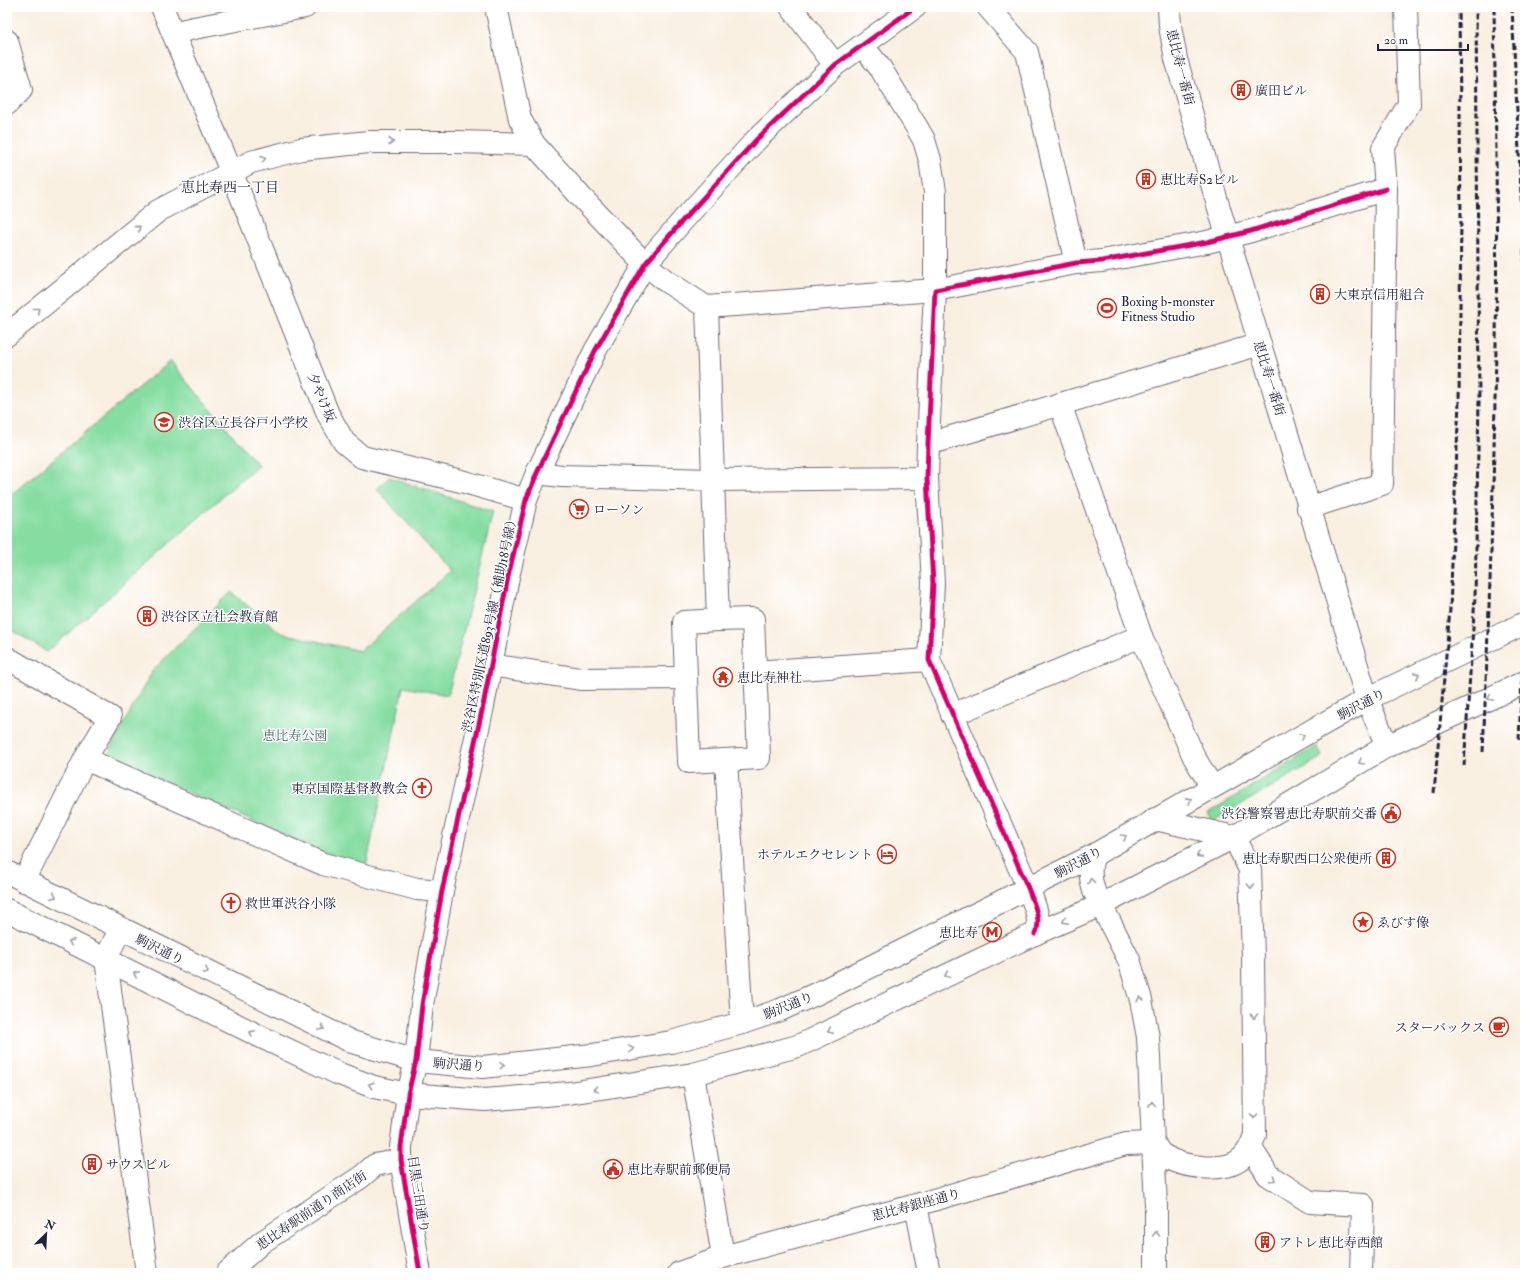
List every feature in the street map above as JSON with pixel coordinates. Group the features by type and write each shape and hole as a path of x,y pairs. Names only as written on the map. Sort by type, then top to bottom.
{"street":[{"name":"夕やけ坂","path":"162,7 231,171 328,414 344,442 362,457 461,481 526,500"},
{"path":"173,33 305,7"},
{"path":"496,7 520,119 534,144 645,264 666,281 706,308 935,290 1076,263 1102,262 1207,242 1251,231 1386,189"},
{"path":"791,7 835,65"},
{"name":"渋谷区特別区道893号線（補助18号線）","path":"408,1094 416,1061 422,1005 442,891 483,706 508,577 526,500 537,473 595,351 645,264 757,139 835,65 915,7"},
{"path":"988,7 1027,52 1076,263"},
{"name":"恵比寿一番街","path":"1169,7 1170,26 1176,59 1308,508 1367,699 1388,746"},
{"path":"1308,508 1382,484 1386,189 1384,148 1409,104 1406,7"},
{"path":"7,41 21,90 7,104"},
{"path":"862,45 881,69 924,140 930,160 935,192 935,290 927,478 933,583 929,660 1028,888 1037,913 1038,929 1035,934"},
{"path":"7,335 158,211 250,162 302,149 369,142 534,144"},
{"path":"707,307 718,620"},
{"path":"928,444 1260,344"},
{"path":"1060,404 1141,636 1194,757 1212,787"},
{"path":"537,473 570,476 712,480 927,478"},
{"path":"753,619 759,758 689,762 684,622 718,620 753,619"},
{"name":"駒沢通り","path":"15,877 352,1042 416,1061 483,1067 592,1055 671,1042 742,1023 780,1010 818,993 1094,855 1367,699 1525,623"},
{"path":"952,715 1141,636"},
{"path":"7,658 110,717 15,877"},
{"path":"755,672 929,660"},
{"path":"490,665 581,679 685,678"},
{"path":"7,910 257,1035 337,1073 374,1087 408,1094 485,1100 569,1093 693,1074 798,1046 1035,934 1101,905 1234,837 1388,746 1525,682"},
{"path":"85,759 323,864 417,889 442,891"},
{"path":"726,760 742,1023"},
{"path":"1155,819 1234,837"},
{"path":"1154,1143 1163,1155 1181,1163 1198,1167 1230,1165 1243,1158 1251,1148 1255,1135 1253,956 1250,870 1234,837"},
{"path":"1094,855 1090,866 1091,881 1101,905 1129,960 1141,1000 1148,1037 1154,1143 1156,1273"},
{"path":"120,929 106,959 147,1273"},
{"path":"693,1074 723,1257"},
{"name":"目黒三田通り","path":"408,1094 401,1147 401,1160 420,1273"},
{"name":"恵比寿銀座通り","path":"680,1273 723,1257 916,1205 1126,1144 1154,1143"},
{"path":"1251,1148 1268,1175 1310,1202 1363,1205 1361,1273"},
{"name":"恵比寿駅前通り商店街","path":"227,1273 262,1242 361,1177 375,1165 401,1160"},
{"path":"916,1205 929,1273"}],"green space":[{"path":"170,361 258,465 47,652 7,627 7,498"},
{"name":"恵比寿公園","path":"389,477 493,512 448,695 403,687 366,867 342,861 106,756 153,670 231,592 281,633 360,651 450,571 377,489"},
{"path":"1317,746 1322,757 1213,821 1208,813"}],"railway":[{"path":"1434,793 1450,609 1459,401 1461,219 1459,7"},
{"path":"1464,766 1475,597 1479,401 1476,7"},
{"path":"1483,752 1492,532 1496,351 1494,7"},
{"path":"1512,7 1525,276"},
{"path":"1519,740 1525,614"}],"cycle path":[{"path":"420,1273 401,1160 401,1147 408,1094 416,1061 422,1005 442,891 483,706 508,577 526,500 537,473 595,351 645,264 757,139 835,65 915,7"},
{"path":"1035,934 1038,923 1035,905 929,660 933,583 927,478 935,290 1076,263 1102,261 1207,242 1251,231 1386,189"}],"place":[{"name":"廣田ビル","path":"1241,90"},
{"name":"恵比寿S2ビル","path":"1146,179"},
{"name":"大東京信用組合","path":"1320,294"},
{"name":"Boxing b-monster Fitness Studio","path":"1107,308"},
{"name":"渋谷区立長谷戸小学校","path":"164,422"},
{"name":"ローソン","path":"579,509"},
{"name":"渋谷区立社会教育館","path":"147,616"},
{"name":"恵比寿神社","path":"723,677"},
{"name":"東京国際基督教教会","path":"422,788"},
{"name":"渋谷警察署恵比寿駅前交番","path":"1391,813"},
{"name":"ホテルエクセレント","path":"887,854"},
{"name":"恵比寿駅西口公衆便所","path":"1386,858"},
{"name":"救世軍渋谷小隊","path":"231,903"},
{"name":"ゑびす像","path":"1363,922"},
{"name":"恵比寿","path":"992,932"},
{"name":"スターバックス","path":"1499,1027"},
{"name":"サウスビル","path":"92,1164"},
{"name":"恵比寿駅前郵便局","path":"613,1169"},
{"name":"アトレ恵比寿西館","path":"1265,1242"}],"district":[{"name":"恵比寿西一丁目","path":"230,187"}]}
